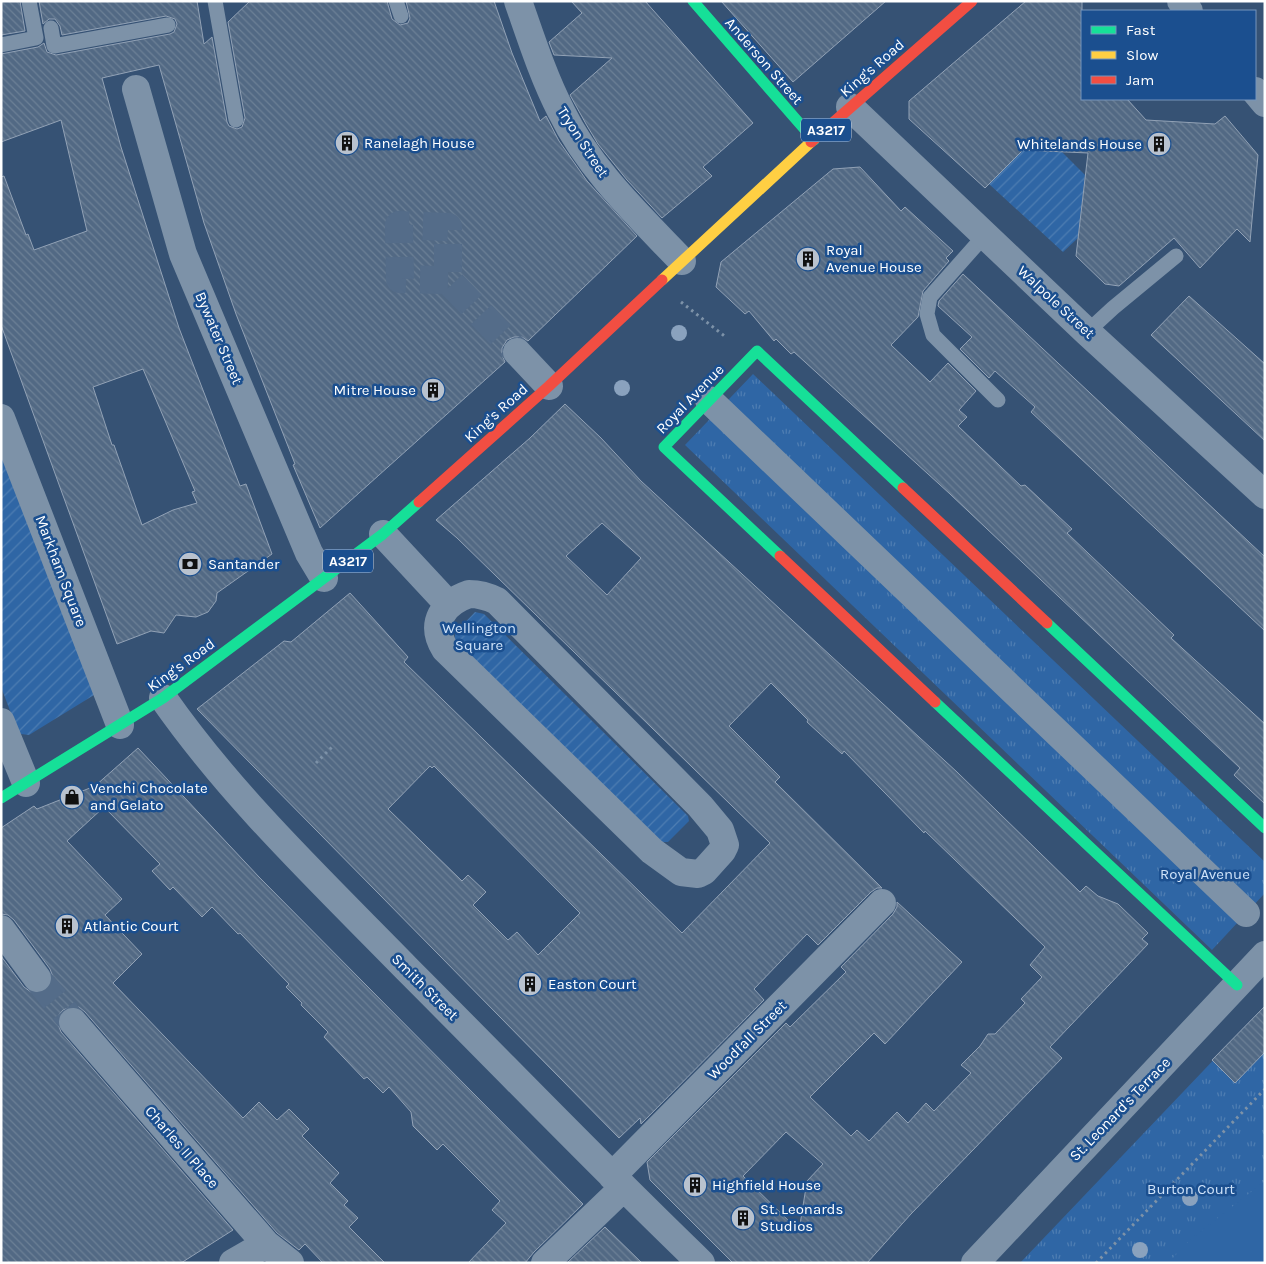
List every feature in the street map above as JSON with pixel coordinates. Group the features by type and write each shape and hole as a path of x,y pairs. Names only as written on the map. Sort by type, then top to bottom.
{"street":[{"name":"Tryon Street","path":"518,1 548,84 561,112 578,140 602,175 682,261"},
{"name":"Anderson Street","path":"692,1 814,140"},
{"name":"King's Road","path":"1,798 163,698 383,534 549,386 720,225 850,107 972,1"},
{"name":"Bywater Street","path":"136,89 183,254 309,553 324,578"},
{"path":"1256,92 1265,103"},
{"name":"Walpole Street","path":"850,107 984,235 1265,495"},
{"name":"Royal Avenue","path":"1236,985 664,447 757,351 1265,828"},
{"path":"517,352 549,386"},
{"path":"709,400 1246,913"},
{"name":"Markham Square","path":"1,418 120,725"},
{"path":"383,534 449,605"},
{"path":"469,594 487,596 496,601 700,806 720,830 725,845 704,871 698,874 681,872 652,850 445,649 439,639 438,630 442,612 449,605 458,598 469,594"},
{"name":"Smith Street","path":"163,698 181,723 261,821 617,1182 701,1263"},
{"path":"1,722 26,783"},
{"name":"Woodfall Street","path":"545,1263 617,1182 882,903"},
{"path":"1,929 37,978"},
{"name":"St. Leonard's Terrace","path":"975,1263 1265,955"},
{"name":"Charles II Place","path":"73,1022 266,1244 290,1263"},
{"path":"233,1263 266,1244"}],"lane":[{"path":"1,45 36,38 29,1"},
{"path":"215,1 236,120"},
{"path":"396,1 401,16"},
{"path":"51,28 54,46 168,25"},
{"path":"984,235 930,297 927,314 933,335 998,400"},
{"path":"1088,332 1113,308 1176,256"}],"path":[{"path":"679,300 729,339"},
{"path":"316,764 332,747"},
{"path":"1096,1263 1265,1089"}],"green space":[{"path":"1023,150 1062,152 1085,175 1078,238 1063,252 989,184"},
{"name":"Royal Avenue","path":"753,374 1265,862 1265,893 1212,950 685,445"},
{"path":"1,440 94,695 29,735 21,734 17,729 1,687"},
{"name":"Wellington Square","path":"475,612 484,614 688,816 689,821 668,842 661,842 455,640 455,633"},
{"name":"Burton Court","path":"1265,1006 1265,1263 1020,1263"},
{"path":"1265,1181 1265,1263 1168,1263 1191,1239"}],"building":[{"path":"1,1 20,1 25,31 1,35"},
{"path":"39,1 197,1 204,44 212,37 227,122 229,126 237,129 242,127 245,118 228,22 250,1 387,1 392,19 400,25 408,23 410,18 406,1 494,1 512,53 540,121 546,116 559,141 587,181 637,236 528,341 522,337 514,337 507,340 502,348 505,362 320,528 293,465 295,464 236,314 204,223 159,65 102,78 121,147 179,328 240,486 246,484 272,554 217,593 216,601 208,612 196,617 176,615 164,633 151,631 117,644 1,325 1,177 4,176 26,235 28,234 34,250 87,231 61,120 1,142 1,54 38,47 44,43 47,52 56,55 170,34 174,32 177,24 175,19 166,16 62,35 60,26 55,19 49,19 43,24","holes":["143,369 195,491 192,492 197,503 173,510 142,525 114,445 112,445 93,387"]},
{"path":"571,1 645,1 753,123 703,167 712,176 662,218 627,180 598,144 570,95 612,58 554,55 549,42 582,13"},
{"path":"721,1 886,1 793,82"},
{"name":"Whitelands House","path":"1026,1 1082,1 1081,100 1128,100 1146,120 1215,124 1225,116 1258,155 1250,242 1237,229 1200,268 1174,238 1119,286 1105,284 1076,256 1088,153 1023,150 985,188 909,119 909,101"},
{"path":"860,167 901,211 905,207 953,251 946,258 949,261 923,291 918,317 891,345 930,382 948,363 976,391 959,410 967,417 958,426 1021,486 1025,485 1072,529 1067,533 1174,635 1171,638 1265,724 1265,804 1234,775 1240,768 950,494 794,352 791,354 776,339 774,341 749,311 745,314 716,287 721,262 833,169"},
{"path":"963,274 1265,557 1265,631 1031,412 1035,407 995,371 989,378 960,349 972,337 938,306 939,301"},
{"path":"1189,296 1265,364 1265,441 1151,335"},
{"path":"565,404 601,438 641,481 957,772 1080,892 1086,886 1098,896 1118,904 1148,933 1142,939 1148,944 1050,1047 1062,1058 911,1214 867,1263 733,1263 650,1180 647,1162 786,1023 790,1027 846,972 841,967 893,914 897,907 897,902 962,962 885,1044 874,1033 810,1097 851,1136 857,1130 869,1141 897,1112 908,1123 926,1103 934,1111 971,1073 961,1065 980,1046 988,1034 995,1034 1025,1003 1021,999 1042,977 1030,965 1045,947 925,831 924,833 844,751 842,754 807,722 808,720 771,683 729,726 780,777 775,782 882,888 877,888 871,892 818,945 807,934 754,989 764,1000 641,1124 640,1118 619,1138 197,709 284,641 291,642 350,593 408,657 404,662 682,933 770,843 457,538 436,520 530,438","holes":["602,523 641,558 607,595 566,556","430,766 432,768 434,766 580,913 538,955 517,932 508,940 473,905 486,892 468,875 462,881 388,809","786,1132 823,1164 807,1181 799,1231 743,1176"]},
{"path":"138,748 259,877 583,1204 525,1263 468,1263 506,1223 492,1210 500,1201 443,1144 437,1150 413,1126 411,1112 389,1087 383,1093 367,1077 364,1079 324,1037 328,1032 286,987 289,984 240,933 238,934 212,907 202,917 173,887 170,890 152,871 160,864 104,807 67,841 122,899 105,915 142,954 113,983 243,1118 259,1102 277,1120 289,1109 309,1129 302,1136 339,1173 330,1183 348,1201 344,1205 358,1218 349,1227 385,1263 323,1263 305,1244 299,1250 277,1233 85,1012 79,1007 71,1007 63,1010 58,1016 61,1032 233,1230 181,1263 1,1263 1,956 24,987 31,992 38,994 46,991 51,985 53,977 50,969 14,920 8,915 1,914 1,828 34,806 37,809 95,786"},
{"path":"1265,1006 1265,1052 1235,1083 1212,1060"},
{"path":"605,1227 642,1263 568,1263 568,1262"}],"tunnel":[{"path":"448,280 400,279 399,225 448,227 448,280 517,352"},
{"path":"37,978 73,1022"}],"traffic: fast":[{"path":"693,1 814,140"},
{"path":"780,556 664,447 757,351 903,488"},
{"path":"1,798 163,698 383,534 419,502"},
{"path":"1047,623 1265,828"},
{"path":"935,702 1237,985"}],"traffic: slow":[{"path":"662,280 811,142"}],"traffic: jam":[{"path":"811,142 972,1"},
{"path":"419,502 549,386 662,280"},
{"path":"903,488 1047,623"},
{"path":"780,556 935,702"}],"place":[{"name":"Ranelagh House","path":"347,143"},
{"name":"Whitelands House","path":"1159,144"},
{"name":"Royal Avenue House","path":"808,259"},
{"name":"Mitre House","path":"433,390"},
{"name":"Santander","path":"190,564"},
{"name":"Venchi Chocolate and Gelato","path":"72,797"},
{"name":"Atlantic Court","path":"67,926"},
{"name":"Easton Court","path":"530,984"},
{"name":"Highfield House","path":"695,1185"},
{"name":"St. Leonards Studios","path":"743,1218"}]}
